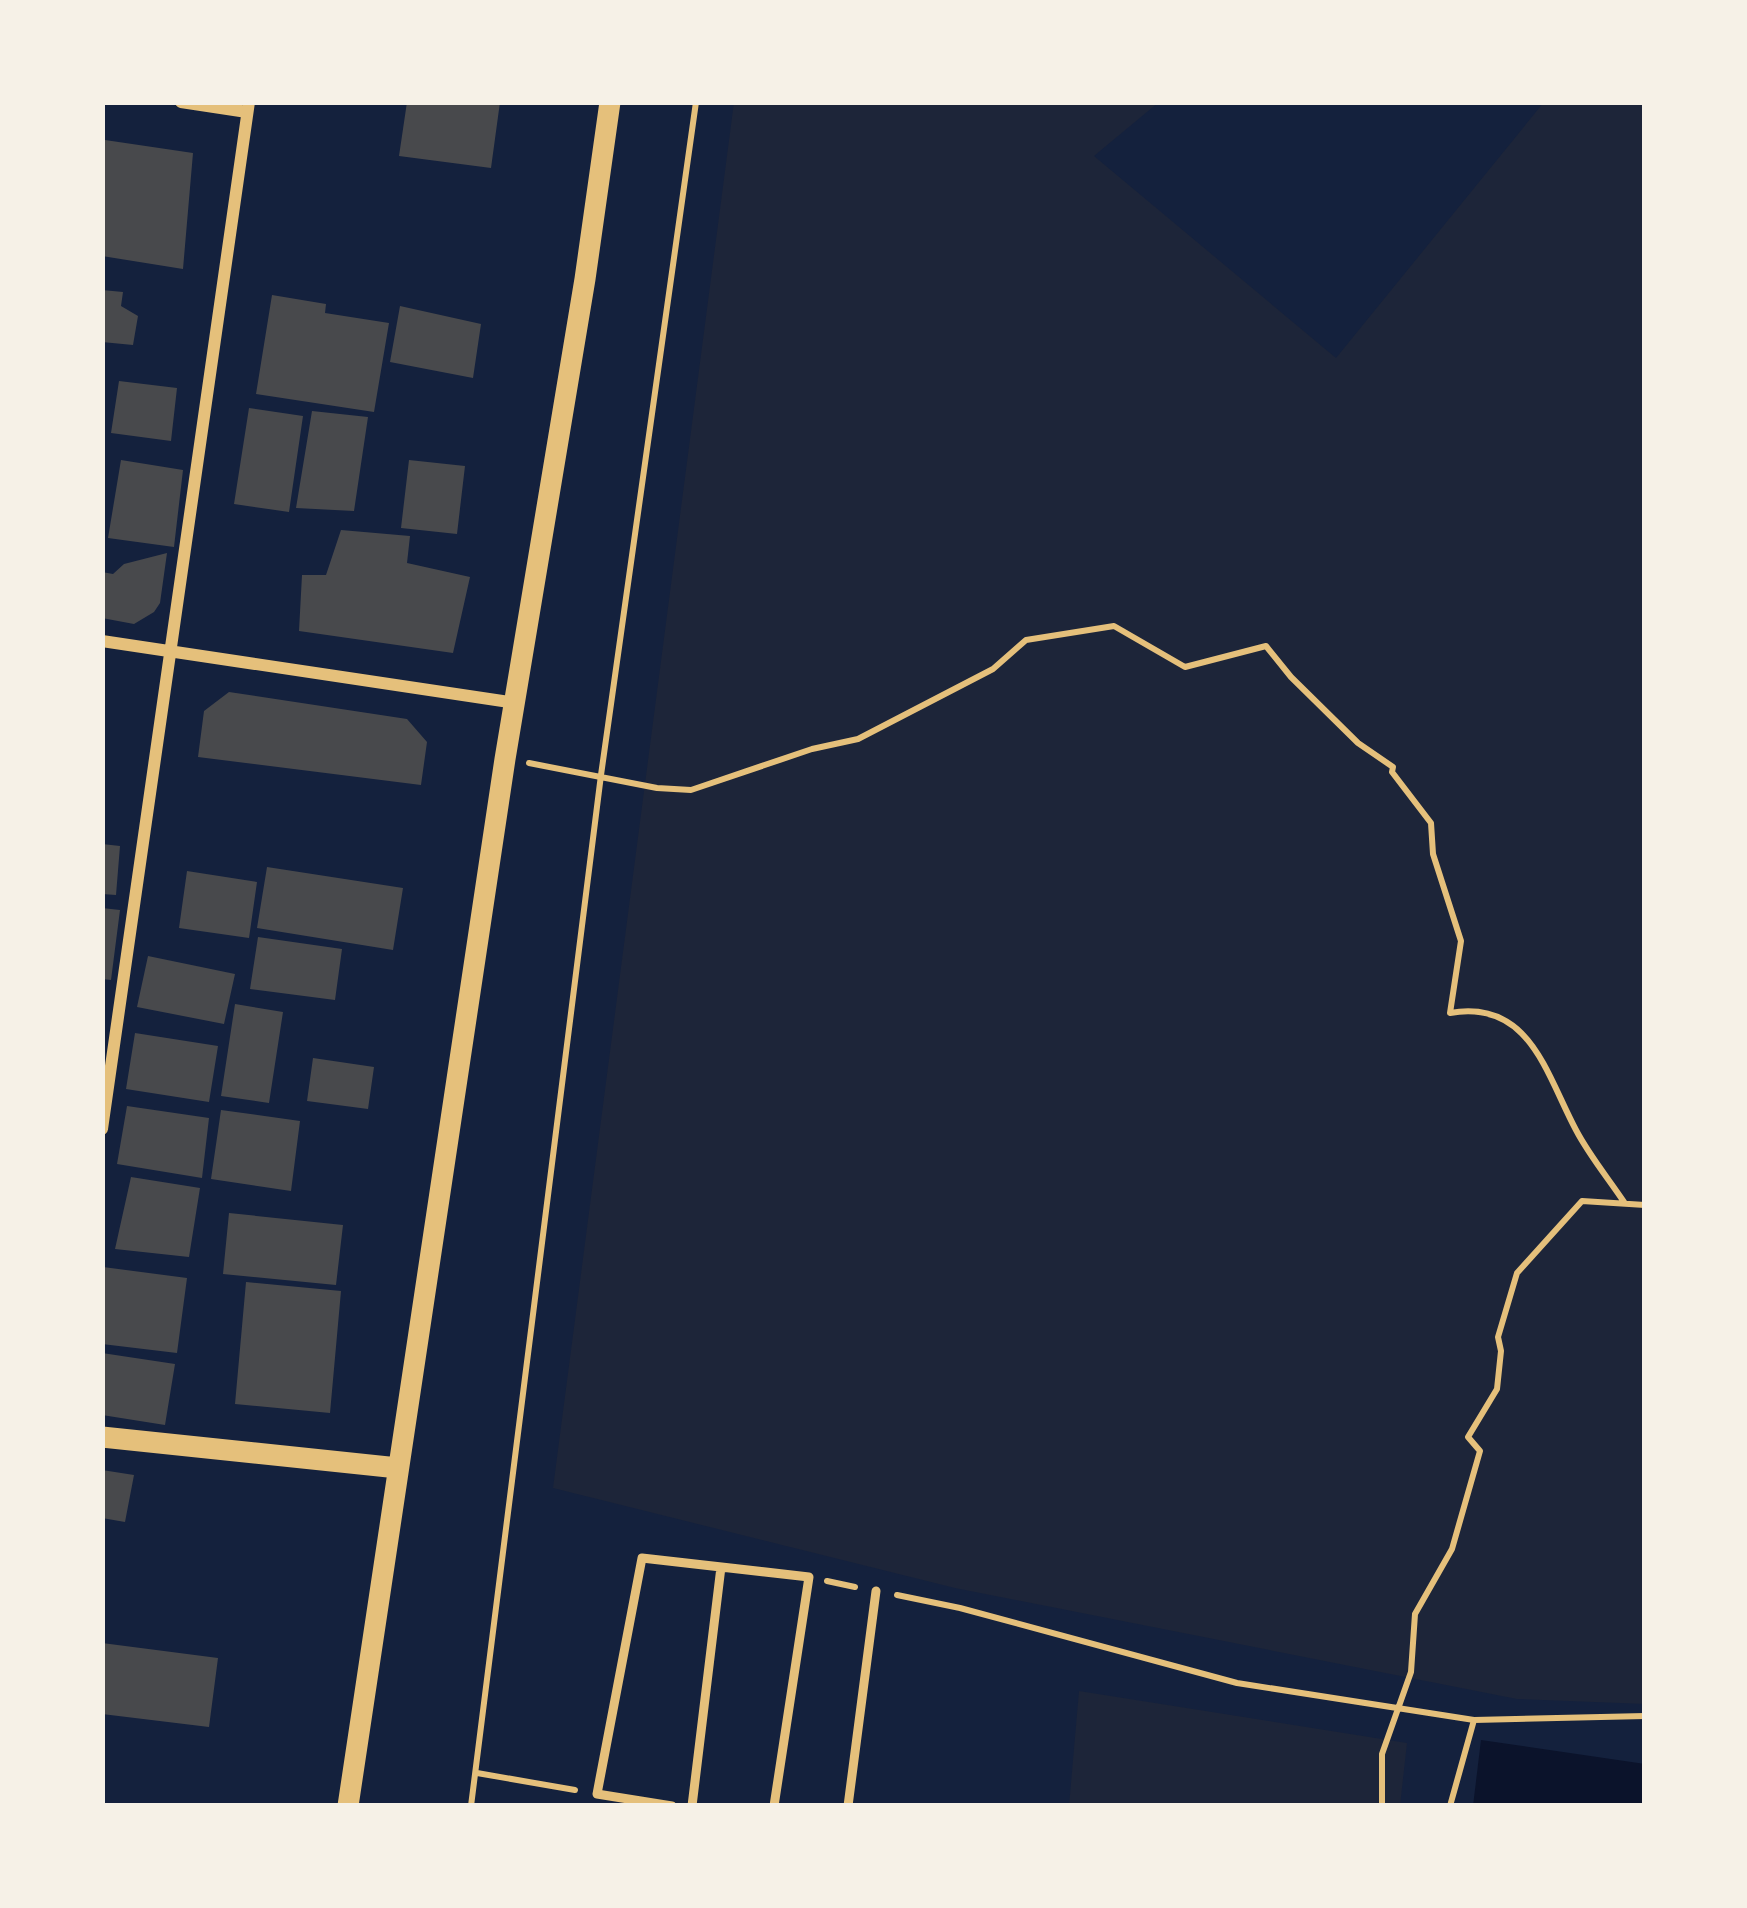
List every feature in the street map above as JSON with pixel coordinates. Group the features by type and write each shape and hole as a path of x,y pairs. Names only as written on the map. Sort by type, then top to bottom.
{"street":[{"path":"102,1129 248,107 181,102"},
{"path":"348,1806 505,759 610,102"},
{"path":"102,641 516,703"},
{"path":"102,1437 398,1468"}],"lane":[{"path":"594,1806 642,1558 808,1577 774,1806"},
{"path":"692,1806 722,1567"},
{"path":"848,1806 876,1591"},
{"path":"597,1793 672,1806"}],"path":[{"path":"471,1806 601,775 696,102"},
{"path":"505,759 656,788 691,790 812,749 858,739 993,669 1026,640 1114,626 1185,667 1266,646 1358,742 1393,767 1392,772 1431,823 1433,854 1461,941 1450,1013 1474,1009 1503,1016 1517,1031 1548,1065 1576,1132 1624,1202"},
{"path":"1382,1806 1382,1754 1411,1672 1415,1614 1452,1549 1466,1506 1480,1451 1468,1437 1497,1389 1502,1352 1498,1337 1517,1273 1582,1201 1645,1205"},
{"path":"960,1608 1237,1683 1474,1720 1645,1716"},
{"path":"1450,1806 1474,1720"},
{"path":"477,1773 597,1793"}],"shaded area":[{"path":"734,102 1159,102 1094,156 1336,358 1544,102 1645,102 1645,1704 1517,1699 955,1588 553,1488"},
{"path":"1079,1691 1407,1743 1400,1806 1069,1806"},
{"path":"1481,1740 1645,1764 1645,1806 1473,1806"}],"building":[{"path":"407,102 500,102 491,168 399,156"},
{"path":"105,140 193,153 183,269 102,256"},
{"path":"102,290 123,292 121,306 138,316 133,345 102,342"},
{"path":"272,295 326,304 325,313 389,323 374,412 256,394"},
{"path":"400,306 481,324 473,378 390,362"},
{"path":"119,381 177,388 171,441 111,433"},
{"path":"249,408 303,416 289,512 234,504"},
{"path":"312,411 368,417 354,511 296,508"},
{"path":"121,460 183,470 174,547 108,538"},
{"path":"409,460 465,466 457,534 401,528"},
{"path":"341,530 410,536 407,563 470,577 453,653 299,631 302,575 326,575"},
{"path":"167,553 160,603 154,612 134,624 102,618 102,572 113,574 124,564"},
{"path":"229,692 407,719 427,742 421,785 198,757 204,711"},
{"path":"102,844 120,846 116,895 102,894"},
{"path":"267,867 403,888 393,950 257,928"},
{"path":"187,871 257,882 249,938 179,928"},
{"path":"102,908 120,910 111,980 102,979"},
{"path":"258,937 342,949 335,1000 250,989"},
{"path":"148,956 235,974 224,1024 137,1007"},
{"path":"235,1004 283,1012 269,1103 221,1096"},
{"path":"135,1033 218,1046 209,1102 126,1089"},
{"path":"313,1058 374,1067 368,1109 307,1101"},
{"path":"127,1106 209,1118 202,1178 117,1164"},
{"path":"221,1110 300,1121 291,1191 211,1179"},
{"path":"131,1177 200,1188 189,1257 115,1249"},
{"path":"229,1213 343,1225 336,1285 223,1274"},
{"path":"103,1267 187,1278 177,1353 102,1344"},
{"path":"246,1282 341,1291 330,1413 235,1404"},
{"path":"102,1353 175,1364 165,1425 102,1415"},
{"path":"102,1470 134,1475 125,1522 102,1518"},
{"path":"102,1643 218,1658 209,1727 102,1714"}]}
